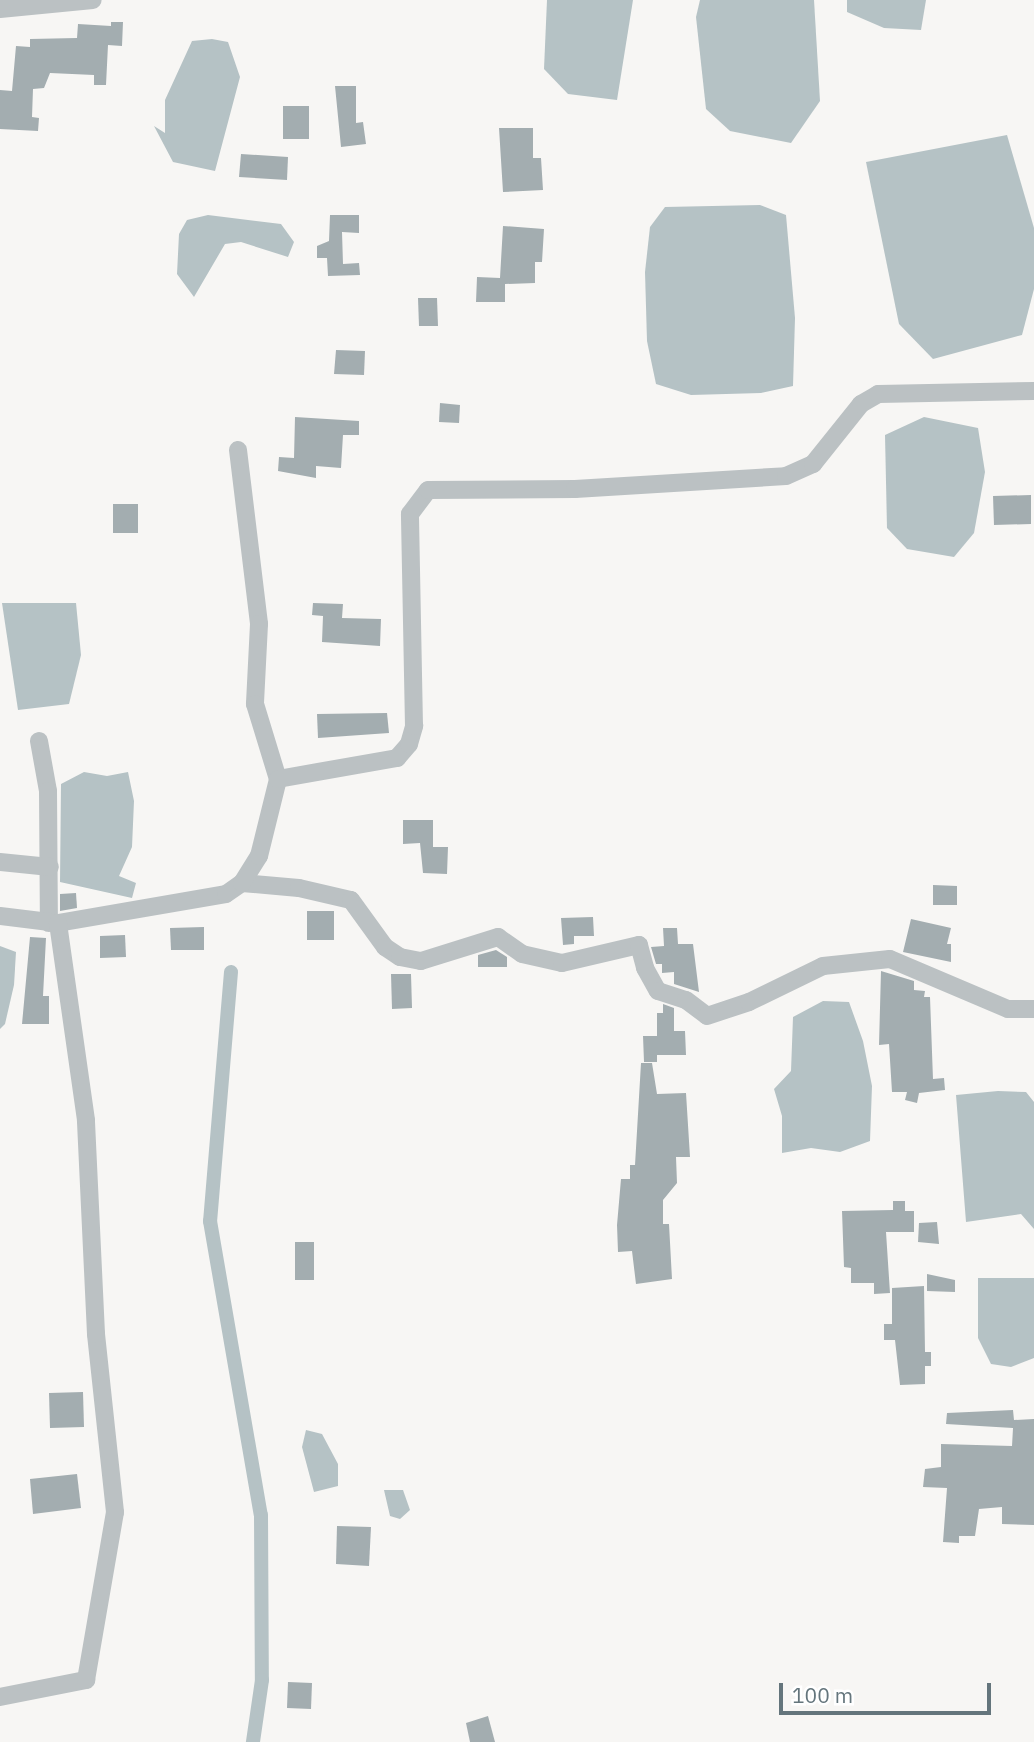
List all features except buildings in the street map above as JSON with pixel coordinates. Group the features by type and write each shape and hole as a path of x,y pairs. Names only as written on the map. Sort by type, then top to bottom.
{"street":[{"path":"0,9 93,0"},
{"path":"278,779 397,758 410,744 415,726 410,514 428,490 575,489 786,476 813,464 861,404 878,394 1034,391"},
{"path":"0,916 54,923 226,894 242,883 259,856 278,779 255,704 259,624 238,450"},
{"path":"0,1697 86,1680 115,1512 96,1334 86,1120 54,923 48,791 38,741"},
{"path":"0,862 50,867"},
{"path":"242,883 299,888 351,900 385,947 400,957 421,961 498,937 522,954 562,963 639,945 658,991 686,1000 707,1016 749,1002 824,966 890,959 1008,1009 1034,1009"}],"shaded area":[{"path":"547,0 633,0 617,100 568,94 544,69"},
{"path":"700,0 814,0 820,101 791,143 730,131 706,109 696,17"},
{"path":"847,0 926,0 921,30 884,28 847,12"},
{"path":"212,39 228,42 240,77 215,171 173,162 154,126 165,133 165,100 192,41"},
{"path":"1007,135 1034,228 1034,289 1022,335 933,359 899,324 866,162"},
{"path":"760,205 786,215 795,318 793,386 761,393 691,395 656,384 647,341 645,272 650,227 665,207"},
{"path":"208,215 281,224 294,242 288,257 241,242 225,244 194,297 177,274 179,234 187,220"},
{"path":"924,417 978,428 985,472 974,533 954,557 907,549 887,528 885,435"},
{"path":"2,603 76,603 81,655 69,704 18,710"},
{"path":"84,772 107,776 128,772 134,801 132,847 119,876 136,883 132,898 60,882 61,784"},
{"path":"0,946 16,952 14,985 5,1024 0,1029"},
{"path":"823,1001 849,1002 863,1041 872,1086 870,1141 840,1152 811,1148 782,1153 782,1116 774,1089 791,1071 793,1017"},
{"path":"998,1091 1026,1092 1034,1102 1034,1229 1021,1214 966,1222 956,1095"},
{"path":"978,1278 1034,1278 1034,1358 1011,1367 991,1364 978,1338"},
{"path":"306,1430 322,1434 338,1464 338,1486 314,1492 302,1447"},
{"path":"384,1490 403,1490 410,1510 400,1519 390,1516"}],"waterway":[{"path":"231,972 210,1221 261,1515 262,1680 253,1742"}]}
